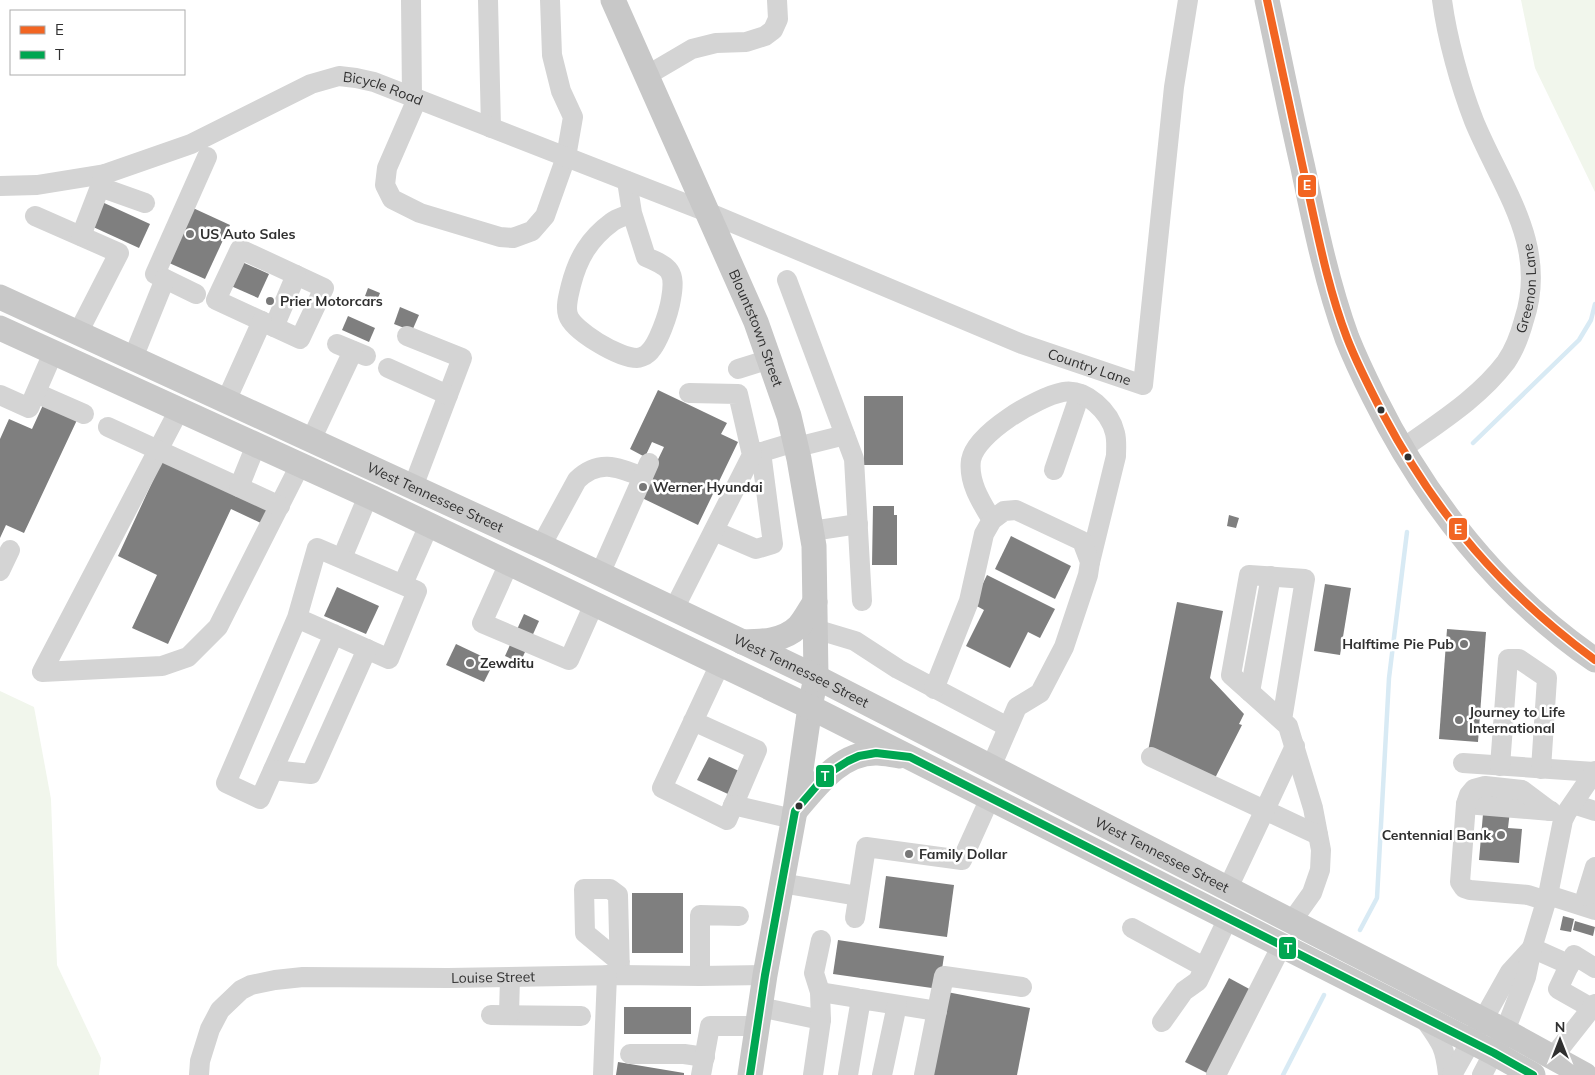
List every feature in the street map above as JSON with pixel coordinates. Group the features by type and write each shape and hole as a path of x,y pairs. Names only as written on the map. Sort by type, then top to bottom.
{"main road":[{"name":"Blountstown Street","path":"613,0 756,322 770,359 789,416 796,445 814,546 816,677 794,815 765,974 750,1075"},
{"path":"1267,0 1329,284 1361,370 1402,449 1455,527 1501,579 1539,616 1595,660"},
{"name":"West Tennessee Street","path":"0,297 541,546 816,677 1482,1019 1585,1075"},
{"name":"West Tennessee Street","path":"0,328 368,496 810,707 1471,1041 1533,1075"},
{"path":"300,465 311,440"},
{"path":"741,642 771,641 786,634 799,626 815,602"},
{"path":"794,815 826,775 848,761 859,756 876,753 910,757"},
{"path":"1252,930 1286,926 1292,921"},
{"path":"1282,945 1305,938 1323,937"}],"street":[{"path":"411,0 414,98 387,168 385,185 392,199 420,213 500,237 513,238 532,231 545,216 566,157 573,116 561,91 552,55 550,0"},
{"path":"488,0 491,128"},
{"path":"646,76 692,49 716,43 746,42 764,36 773,30 778,19 777,0"},
{"name":"Country Lane","path":"707,212 1022,344 1142,385 1174,87 1188,0"},
{"name":"Greenon Lane","path":"1402,449 1466,402 1483,387 1506,361 1518,339 1527,313 1531,291 1532,272 1528,241 1519,215 1474,120 1459,74 1442,0"},
{"name":"Bicycle Road","path":"0,186 102,181 191,144 311,84 339,76 374,82 707,212"},
{"path":"196,294 155,274 207,157"},
{"path":"81,236 102,181 145,203"},
{"path":"627,181 632,213 646,257 665,265 672,274 669,308 656,343 648,354 638,358 624,356 596,342 572,323 567,313 567,298 574,274 587,246 613,221 632,213"},
{"path":"34,216 119,253 78,333"},
{"path":"240,250 324,288 300,339 268,324 216,300 240,250"},
{"path":"226,401 296,275"},
{"path":"133,358 165,279"},
{"path":"787,280 854,459 862,601"},
{"path":"407,336 462,358 412,487"},
{"path":"311,440 352,351"},
{"path":"2,402 29,408 54,353"},
{"path":"738,370 770,359"},
{"path":"388,368 448,395"},
{"path":"689,392 738,394 757,454 773,544 756,549 714,531"},
{"path":"991,767 1017,708 1040,692 1064,647 1088,575 1116,456 1115,432 1090,397 1073,392 1062,392 1033,404 1005,421 980,443 973,452 971,462 972,479 979,500 992,520"},
{"path":"36,393 84,414"},
{"path":"1054,470 1080,394"},
{"path":"179,410 42,672 162,666 188,657 218,627 300,465"},
{"path":"108,427 280,506"},
{"path":"674,609 714,531 757,454 845,435"},
{"path":"239,488 256,445"},
{"path":"541,546 577,480 584,474 600,467 611,466 646,470 600,574"},
{"path":"342,558 368,496"},
{"path":"934,689 970,602 984,534 992,520 1004,511 1016,510 1082,541 1090,562"},
{"path":"812,531 858,524"},
{"path":"402,584 429,525"},
{"path":"297,618 334,634 389,659 417,591 317,548 297,618 226,783 260,799 334,634"},
{"path":"0,571 10,550"},
{"path":"509,563 482,623 569,660 594,604"},
{"path":"1282,720 1305,579 1272,576 1250,692 1288,726 1313,808 1321,850 1320,870 1312,893 1292,921"},
{"path":"815,629 855,641 898,669 1008,727"},
{"path":"273,770 311,774 367,649"},
{"path":"1500,766 1508,659 1519,659 1547,678 1541,768"},
{"path":"693,721 757,750 727,820 662,788 693,721 720,664"},
{"path":"1228,888 1295,746"},
{"path":"1151,757 1318,835"},
{"path":"1463,764 1595,772"},
{"path":"1482,1075 1505,1031 1526,977 1532,948 1548,898 1563,809 1595,772"},
{"path":"855,918 866,847 962,860 990,798"},
{"path":"1595,811 1466,804 1460,882 1464,888 1470,890 1590,903 1595,868"},
{"path":"734,805 794,815"},
{"path":"781,883 858,896"},
{"path":"603,1075 616,971 618,896 610,889 584,889 585,933 616,971"},
{"path":"700,976 700,915 739,916"},
{"path":"1162,1022 1184,991 1198,981 1228,918"},
{"path":"1132,928 1204,967"},
{"path":"813,1075 821,1020 820,992 814,973 821,940"},
{"path":"1216,1075 1282,945"},
{"path":"1532,948 1570,965"},
{"path":"1452,1075 1510,972 1532,948"},
{"path":"1553,1057 1594,1007 1558,989 1574,955 1595,968"},
{"name":"Louise Street","path":"199,1075 200,1061 210,1029 220,1010 228,1000 251,985 275,980 303,977 510,977 616,971 700,976 765,974"},
{"path":"924,1075 944,976 1022,987"},
{"path":"510,977 500,1015 582,1016"},
{"path":"820,992 937,1011"},
{"path":"848,1075 859,998"},
{"path":"882,1075 897,1005"},
{"path":"630,1054 684,1054 703,1066 710,1026 759,1017 821,1020"},
{"path":"1423,1017 1446,1053 1448,1075"}],"shaded area":[{"path":"1521,0 1595,0 1595,192 1535,68"},
{"path":"0,691 34,707 51,799 57,965 101,1058 99,1075 0,1075"}],"building":[{"path":"102,202 150,224 139,248 91,226"},
{"path":"193,208 230,225 205,279 167,262"},
{"path":"242,262 269,274 258,298 231,286"},
{"path":"368,288 380,293 377,301 365,296"},
{"path":"400,307 419,315 412,331 394,324"},
{"path":"348,316 375,328 369,342 342,330"},
{"path":"658,390 727,423 721,434 738,442 698,525 640,497 664,447 652,442 645,457 630,449"},
{"path":"864,396 903,396 903,465 864,465"},
{"path":"43,405 77,420 24,533 6,525 0,538 0,439 9,419 32,429"},
{"path":"162,461 273,512 267,526 231,509 168,644 132,628 157,575 118,556"},
{"path":"873,506 894,506 894,515 897,515 897,565 872,565"},
{"path":"1229,515 1239,518 1236,528 1227,526"},
{"path":"1011,536 1071,566 1055,599 995,569"},
{"path":"987,575 1055,609 1040,638 1028,632 1010,668 966,646 984,610 973,604"},
{"path":"1325,584 1351,588 1340,655 1314,651"},
{"path":"337,587 379,606 366,634 324,616"},
{"path":"1177,602 1223,611 1210,678 1244,714 1239,724 1242,725 1212,784 1148,751"},
{"path":"524,614 539,621 520,663 505,656"},
{"path":"1447,629 1486,632 1478,742 1439,739"},
{"name":"Zewditu","path":"456,644 494,662 484,682 446,665"},
{"path":"709,757 739,771 728,794 697,780"},
{"path":"1485,791 1512,793 1508,828 1522,829 1519,863 1479,860"},
{"path":"886,876 954,885 947,937 879,928"},
{"path":"632,893 683,893 683,953 632,953"},
{"path":"1563,916 1574,919 1571,932 1560,930"},
{"path":"1575,921 1595,927 1593,936 1573,930"},
{"path":"838,940 944,956 939,989 833,974"},
{"path":"1229,978 1253,991 1209,1074 1185,1062"},
{"path":"947,992 1030,1008 1017,1075 930,1075"},
{"path":"624,1007 691,1007 691,1034 624,1034"},
{"path":"618,1062 684,1073 684,1075 616,1075"}],"waterway":[{"path":"1473,443 1579,340 1591,320 1595,304"},
{"path":"1360,930 1377,898 1389,678 1407,532"},
{"path":"1283,1075 1324,995"}],"transit line":[{"name":"E","path":"1267,0 1327,275 1347,338 1369,386 1404,451 1426,486 1474,549 1530,607 1595,660"},
{"name":"T","path":"750,1075 765,975 795,811 826,775 859,756 876,753 910,757 1494,1053 1533,1075"}],"place":[{"name":"US Auto Sales","path":"190,234"},
{"name":"Prier Motorcars","path":"270,301"},
{"name":"Werner Hyundai","path":"643,487"},
{"name":"Halftime Pie Pub","path":"1464,644"},
{"name":"Zewditu","path":"470,663"},
{"name":"Journey to Life International","path":"1459,720"},
{"name":"Centennial Bank","path":"1501,835"},
{"name":"Family Dollar","path":"909,854"}]}
